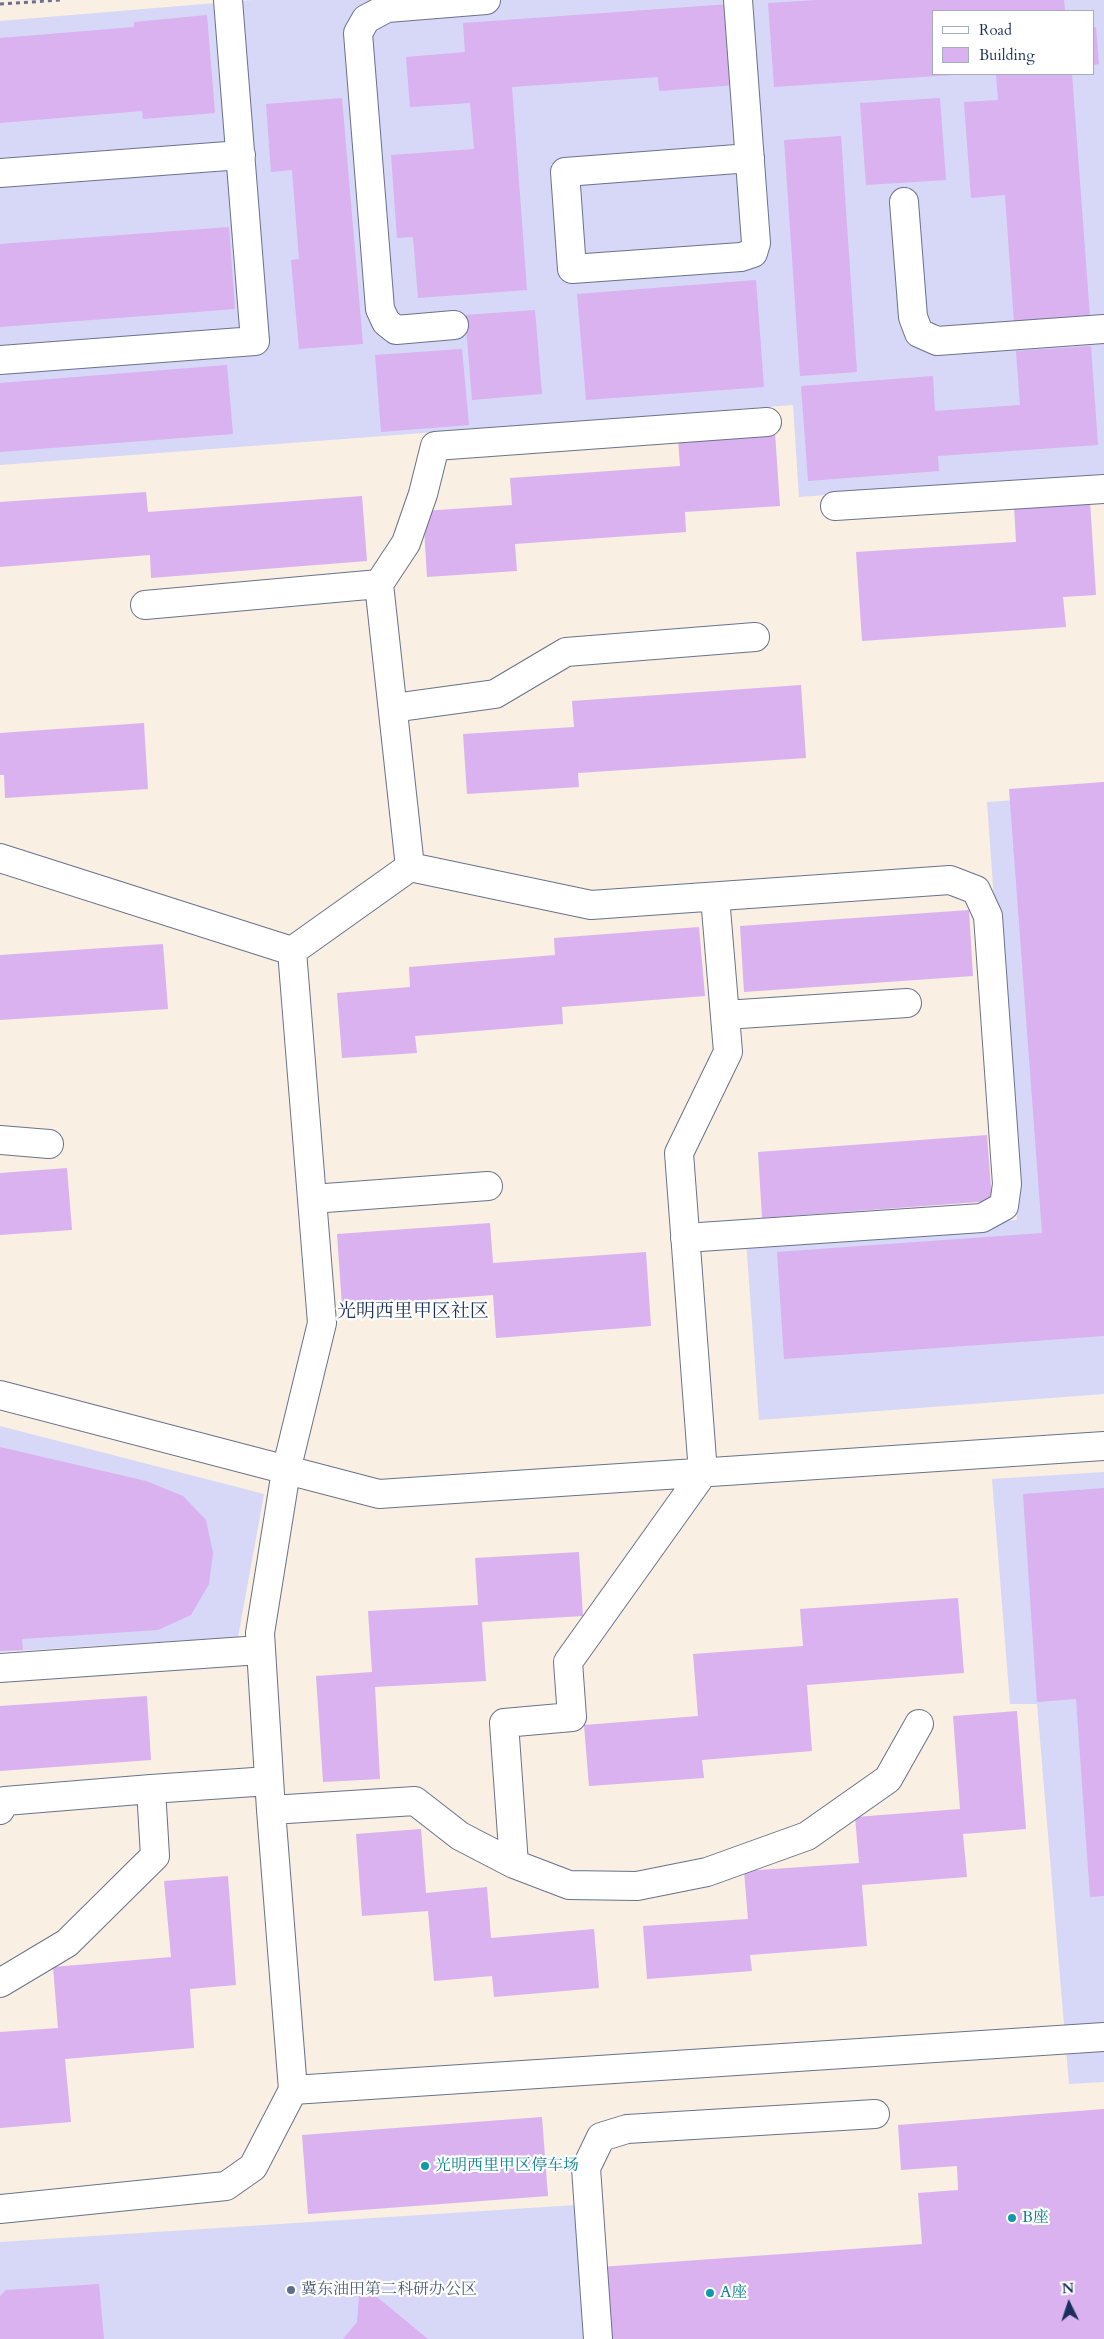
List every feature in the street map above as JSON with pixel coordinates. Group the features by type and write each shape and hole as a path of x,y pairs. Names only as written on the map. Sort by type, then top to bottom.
{"street":[{"path":"0,360 255,341 228,0"},
{"path":"738,0 750,158 756,243 753,253 741,257 572,269 565,172 750,158"},
{"path":"454,325 396,330 386,322 380,309 358,33 366,19 387,8 469,1"},
{"path":"0,174 241,155"},
{"path":"904,202 912,317 919,333 937,341 1104,329"},
{"path":"410,868 379,584 406,543 423,494 435,446 767,422"},
{"path":"835,506 1104,489"},
{"path":"145,605 379,584"},
{"path":"393,708 495,694 566,652 755,637"},
{"path":"0,858 292,951"},
{"path":"292,951 410,868 590,906 950,880 976,890 988,916 1007,1184 1004,1206 982,1218 685,1238"},
{"path":"514,1864 504,1723 572,1717 568,1662 703,1473 680,1153 728,1052 715,897"},
{"path":"0,2209 226,2186 253,2167 293,2090 268,1781 260,1650 260,1633 286,1470 322,1323 292,951"},
{"path":"725,1015 907,1002"},
{"path":"0,1140 49,1144"},
{"path":"312,1199 488,1186"},
{"path":"0,1395 379,1494 1104,1446"},
{"path":"0,1668 260,1650"},
{"path":"271,1810 415,1801 460,1836 514,1864 569,1886 637,1886 707,1872 807,1836 888,1780 919,1724"},
{"path":"0,1810 5,1801 268,1781"},
{"path":"0,1983 67,1943 155,1856 150,1789"},
{"path":"293,2090 1104,2037"},
{"path":"598,2339 586,2168 601,2137 627,2129 875,2114"}],"path":[{"path":"0,4 61,0"}],"shaded area":[{"path":"252,0 1104,0 1104,474 799,497 793,405 0,465 0,21"},
{"path":"1104,794 1104,1394 759,1420 746,1240 1017,1220 987,802"},
{"path":"0,1426 264,1494 238,1637 0,1652"},
{"path":"1104,1472 1104,2082 1069,2084 1037,1704 1010,1704 992,1479"},
{"name":"冀东油田第二科研办公区","path":"576,2205 584,2339 0,2339 0,2242"}],"building":[{"path":"817,0 1064,0 1065,10 932,10 932,75 952,75 774,87 768,3"},
{"path":"730,4 736,85 659,91 658,77 512,87 527,290 418,298 413,237 397,238 391,155 474,149 470,103 410,107 406,57 465,52 463,23"},
{"path":"207,15 215,113 143,119 142,111 0,123 0,38 134,27 134,22"},
{"path":"1094,27 1096,27 1099,64 1094,65"},
{"path":"996,75 1072,75 1090,317 1014,323 1005,195 971,198 964,102 998,100"},
{"path":"342,98 363,344 299,349 291,260 299,259 292,170 271,172 266,104"},
{"path":"940,98 946,180 866,185 860,103"},
{"path":"841,136 857,372 800,376 784,140"},
{"path":"229,227 235,309 0,327 0,244"},
{"path":"756,280 764,387 586,400 577,294"},
{"path":"535,310 542,394 472,400 465,315"},
{"path":"1091,346 1098,445 938,456 939,471 808,481 801,386 933,376 935,411 1020,405 1016,351"},
{"path":"462,349 469,425 381,432 375,355"},
{"path":"227,365 233,434 0,452 0,383"},
{"path":"775,433 780,506 685,512 686,532 515,544 517,571 427,577 423,511 512,505 510,478 680,466 678,439"},
{"path":"146,492 148,512 362,496 367,561 151,578 150,555 0,567 0,502"},
{"path":"1090,501 1096,595 1063,597 1066,627 862,641 856,552 1016,542 1014,506"},
{"path":"801,685 806,758 578,773 579,787 467,794 463,734 574,727 572,701"},
{"path":"144,723 148,789 5,798 4,775 0,775 0,733"},
{"path":"1104,782 1104,1336 784,1359 777,1252 1042,1233 1009,789"},
{"path":"969,910 973,976 744,992 740,926"},
{"path":"699,927 705,996 562,1007 563,1024 415,1036 417,1053 342,1058 337,993 410,987 409,967 555,955 554,938"},
{"path":"163,944 168,1009 0,1020 0,955"},
{"path":"987,1135 992,1201 762,1218 758,1152"},
{"path":"67,1168 72,1230 0,1235 0,1173"},
{"path":"490,1223 493,1263 646,1252 651,1326 496,1338 493,1295 342,1306 337,1234"},
{"path":"0,1447 146,1481 183,1496 206,1520 213,1553 209,1584 191,1615 158,1630 22,1639 23,1650 0,1651"},
{"path":"1104,1488 1104,1896 1090,1897 1076,1699 1037,1702 1023,1494"},
{"path":"579,1552 583,1616 482,1622 486,1681 375,1687 380,1779 323,1782 316,1676 372,1672 368,1611 478,1605 475,1558"},
{"path":"958,1598 964,1673 807,1685 812,1751 702,1760 704,1778 589,1786 584,1725 698,1716 693,1654 803,1646 800,1609"},
{"path":"147,1696 151,1760 0,1771 0,1706"},
{"path":"1017,1711 1026,1829 963,1834 967,1877 862,1885 867,1946 750,1955 752,1971 647,1979 643,1926 748,1919 744,1871 859,1863 855,1817 960,1809 953,1716"},
{"path":"421,1829 426,1893 487,1887 491,1938 594,1929 599,1988 494,1997 492,1976 434,1981 428,1911 362,1916 356,1834"},
{"path":"228,1876 236,1985 190,1989 194,2048 65,2059 71,2122 0,2128 0,2032 58,2028 53,1967 171,1957 164,1881"},
{"path":"1104,2109 1104,2339 605,2339 600,2267 922,2244 918,2193 958,2190 957,2166 901,2170 898,2125"},
{"name":"光明西里甲区停车场","path":"542,2117 548,2196 308,2214 302,2135"},
{"path":"360,2283 428,2339 343,2339 357,2322"},
{"path":"99,2284 104,2339 0,2339 0,2296 6,2290"}],"place":[{"name":"光明西里甲区停车场","path":"425,2166"},
{"name":"B座","path":"1012,2218"},
{"name":"冀东油田第二科研办公区","path":"291,2290"},
{"name":"A座","path":"710,2293"}],"district":[{"name":"光明西里甲区社区","path":"413,1313"}]}
